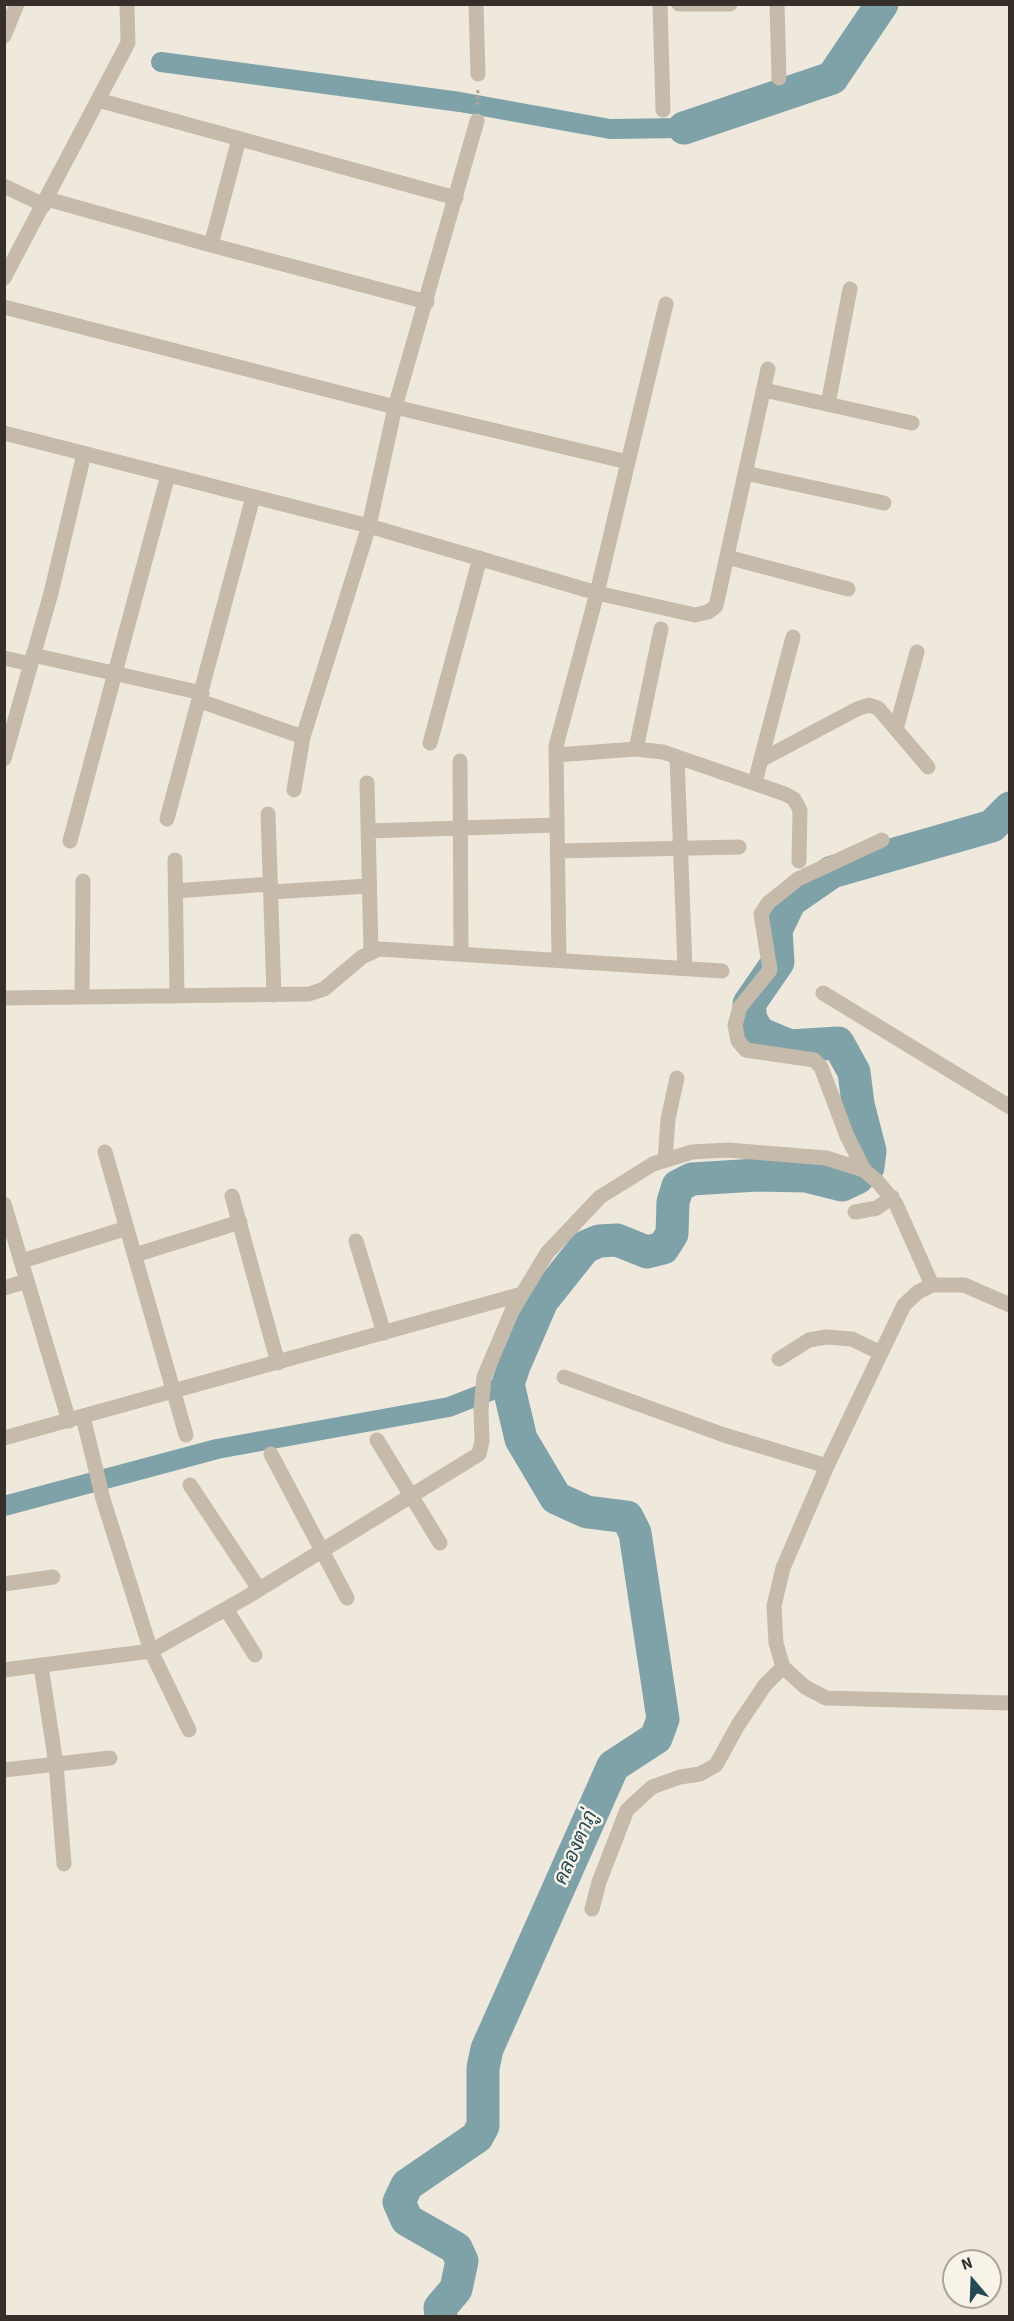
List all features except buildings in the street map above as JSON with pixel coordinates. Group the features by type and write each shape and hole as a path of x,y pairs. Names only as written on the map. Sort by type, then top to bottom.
{"street":[{"path":"4,36 17,4"},
{"path":"4,278 128,43 127,4"},
{"path":"476,4 478,74"},
{"path":"660,4 663,110"},
{"path":"679,4 730,4"},
{"path":"777,4 779,78"},
{"path":"98,100 456,198"},
{"path":"294,790 303,737 369,525 395,407 477,122"},
{"path":"211,246 239,139"},
{"path":"4,186 46,202 427,302"},
{"path":"828,404 850,289"},
{"path":"559,959 556,755 666,304"},
{"path":"4,307 395,407 628,462"},
{"path":"4,433 369,525 597,593 695,615 708,612 716,606 768,369"},
{"path":"764,390 912,423"},
{"path":"4,759 32,660 84,454"},
{"path":"746,473 884,503"},
{"path":"70,841 168,475"},
{"path":"167,819 253,497"},
{"path":"727,557 848,589"},
{"path":"430,743 480,558"},
{"path":"636,749 661,629"},
{"path":"755,782 793,637"},
{"path":"896,729 917,652"},
{"path":"4,658 32,660 116,674 201,697 303,737"},
{"path":"761,760 857,709 869,705 878,708 928,767"},
{"path":"556,755 636,749 677,757 785,794 800,810 799,861"},
{"path":"677,757 685,968"},
{"path":"460,761 461,952"},
{"path":"368,783 371,953"},
{"path":"268,814 273,995"},
{"path":"368,831 556,825"},
{"path":"882,840 798,879 768,903 761,914 770,970 740,1007 735,1025 738,1041 747,1050 813,1060 821,1067 847,1136 864,1170 892,1197 932,1286"},
{"path":"557,851 739,848"},
{"path":"175,860 177,996"},
{"path":"82,881 82,997"},
{"path":"175,891 369,886"},
{"path":"4,999 309,994 324,989 362,957 379,950 461,952 722,971"},
{"path":"824,993 1010,1107"},
{"path":"665,1160 668,1119 677,1078"},
{"path":"4,1670 151,1651 226,1609 479,1454 482,1441 481,1410 484,1377 512,1311 522,1294 547,1253 600,1197 653,1164 692,1152 728,1150 826,1158 864,1170"},
{"path":"105,1152 186,1435"},
{"path":"232,1196 278,1362"},
{"path":"855,1212 877,1208 892,1197"},
{"path":"4,1204 27,1281 95,1468 151,1651 189,1730"},
{"path":"135,1255 240,1221"},
{"path":"22,1261 127,1228"},
{"path":"356,1240 384,1332"},
{"path":"4,1288 27,1281"},
{"path":"1010,1305 964,1285 932,1286 918,1292 904,1305 826,1466 783,1568 774,1606 776,1643 783,1667 805,1687 826,1698 1010,1703"},
{"path":"4,1438 522,1294"},
{"path":"779,1359 809,1340 826,1337 852,1339 881,1353"},
{"path":"564,1377 724,1435 826,1466"},
{"path":"377,1440 440,1543"},
{"path":"271,1454 324,1550 347,1598"},
{"path":"190,1485 259,1589"},
{"path":"4,1584 53,1577"},
{"path":"226,1609 255,1655"},
{"path":"41,1666 56,1764 64,1864"},
{"path":"592,1909 599,1882 627,1810 652,1787 680,1777 700,1774 717,1765 765,1685 783,1667"},
{"path":"4,1770 110,1758"}],"path":[{"path":"477,122 478,74"}],"waterway":[{"path":"684,128 832,78 882,4"},
{"path":"161,62 460,102 610,129 684,128"},
{"name":"คลองตาภู่","path":"441,2316 440,2308 456,2289 462,2261 456,2248 407,2220 399,2202 407,2185 477,2137 483,2126 483,2068 487,2049 613,1766 656,1738 663,1719 635,1533 627,1517 587,1512 556,1498 521,1439 508,1384 514,1366 542,1301 585,1247 599,1241 617,1240 647,1252 663,1248 672,1234 673,1202 678,1186 692,1179 757,1175 806,1176 842,1185 857,1178 868,1167 870,1151 858,1104 854,1072 838,1043 790,1046 759,1033 751,1020 749,1004 778,962 776,930 790,901 832,872 992,826 1010,808"},
{"path":"4,1506 217,1449 449,1407 508,1384"}]}
